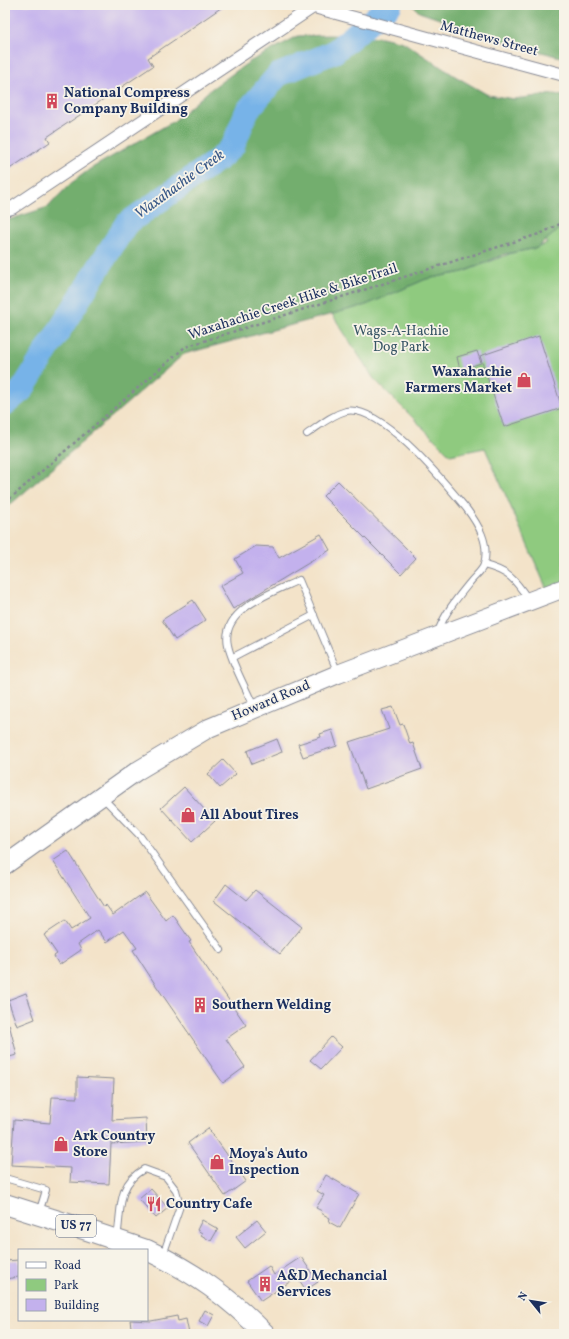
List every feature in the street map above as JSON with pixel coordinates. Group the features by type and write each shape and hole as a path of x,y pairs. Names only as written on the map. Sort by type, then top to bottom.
{"main road":[{"name":"Howard Road","path":"5,865 137,771 209,728 338,674 564,588"},
{"name":"US 77","path":"5,1204 117,1239 142,1249"},
{"name":"US 77","path":"152,1253 198,1277 219,1291 239,1307 265,1334"}],"street":[{"name":"Matthews Street","path":"5,210 12,208 315,6 564,75"}],"lane":[{"path":"307,434 328,418 347,411 363,414 386,426 409,445 470,513 485,542 484,565 450,606 442,621 437,637"},
{"path":"484,565 499,568 510,575 530,601"},
{"path":"255,708 228,645 227,631 230,622 256,600 299,580 338,674"},
{"path":"233,657 314,615"},
{"path":"102,797 140,836 221,950"},
{"path":"117,1239 122,1193 132,1176 144,1169 166,1177 176,1190 180,1206 152,1253"},
{"path":"5,1178 46,1190 38,1214"}],"path":[{"name":"Waxahachie Creek Hike & Bike Trail","path":"5,503 185,347 542,233 564,222"}],"green space":[{"path":"412,5 564,5 564,26 562,27 564,30 564,58 515,45 419,12"},
{"path":"330,35 382,37 403,42 455,76 488,95 514,99 554,94 564,96 564,225 537,248 505,254 463,272 426,279 366,305 184,354 5,509 5,221 48,207 70,184 90,169 174,121 211,89 249,62 298,36"},
{"name":"Wags-A-Hachie Dog Park","path":"564,222 564,589 549,594 485,448 450,455 374,379 332,314 366,305 426,279 463,272 512,253 537,248 547,243 542,233"}],"building":[{"name":"National Compress Company Building","path":"5,5 225,5 148,58 153,66 47,137 50,142 5,172"},
{"path":"539,336 562,408 504,427 480,356"},
{"path":"477,351 481,363 460,370 457,357"},
{"path":"338,481 416,558 401,574 323,496"},
{"path":"321,534 330,550 233,609 220,586 243,573 235,559 256,546 273,547 279,558"},
{"path":"193,600 206,620 175,640 162,620"},
{"path":"393,707 400,725 403,724 410,744 413,743 422,769 366,789 349,742 389,729 382,710"},
{"path":"332,730 337,746 303,757 298,744 321,737 320,734"},
{"path":"277,739 282,752 252,764 247,751"},
{"path":"223,760 236,774 220,788 208,774"},
{"name":"All About Tires","path":"184,787 215,821 192,842 161,808"},
{"path":"68,851 104,907 106,905 113,915 145,892 166,921 173,915 191,941 189,942 246,1025 226,1039 245,1067 223,1083 133,950 137,948 124,930 107,942 98,930 78,944 81,950 59,965 54,956 57,954 44,935 65,921 71,930 90,918 53,861"},
{"path":"226,884 246,900 255,890 302,927 280,954 214,901"},
{"path":"26,993 35,1019 17,1026 8,1000"},
{"path":"9,1024 17,1055 5,1058 5,1025"},
{"path":"331,1037 342,1047 321,1069 310,1060"},
{"name":"Ark Country Store","path":"77,1077 114,1079 112,1120 146,1118 147,1142 111,1144 109,1184 70,1182 71,1168 11,1165 14,1120 50,1123 52,1097 77,1098"},
{"name":"Moya's Auto Inspection","path":"208,1128 246,1181 225,1196 188,1143"},
{"path":"326,1175 359,1194 340,1228 329,1222 330,1218 316,1208 324,1195 317,1191"},
{"name":"Country Cafe","path":"151,1189 168,1208 156,1218 139,1199"},
{"path":"202,1220 218,1229 211,1241 201,1235 202,1233 197,1230"},
{"path":"257,1220 266,1231 245,1248 236,1237"},
{"path":"301,1257 318,1282 306,1290 297,1277 261,1301 247,1281 269,1266 274,1275"},
{"path":"18,1260 18,1277 5,1279 5,1261"},
{"path":"205,1310 214,1315 208,1326 199,1321"},
{"path":"177,1316 178,1321 186,1319 189,1334 132,1334 130,1321 151,1321"}],"waterway":[{"name":"Waxahachie Creek","path":"5,404 22,390 126,224 219,159 233,146 247,111 278,75 334,52 390,5"}],"place":[{"name":"National Compress Company Building","path":"52,101"},
{"name":"Waxahachie Farmers Market","path":"524,380"},
{"name":"All About Tires","path":"188,815"},
{"name":"Southern Welding","path":"200,1005"},
{"name":"Ark Country Store","path":"61,1144"},
{"name":"Moya's Auto Inspection","path":"217,1162"},
{"name":"Country Cafe","path":"154,1204"},
{"name":"A&D Mechancial Services","path":"265,1284"}]}
